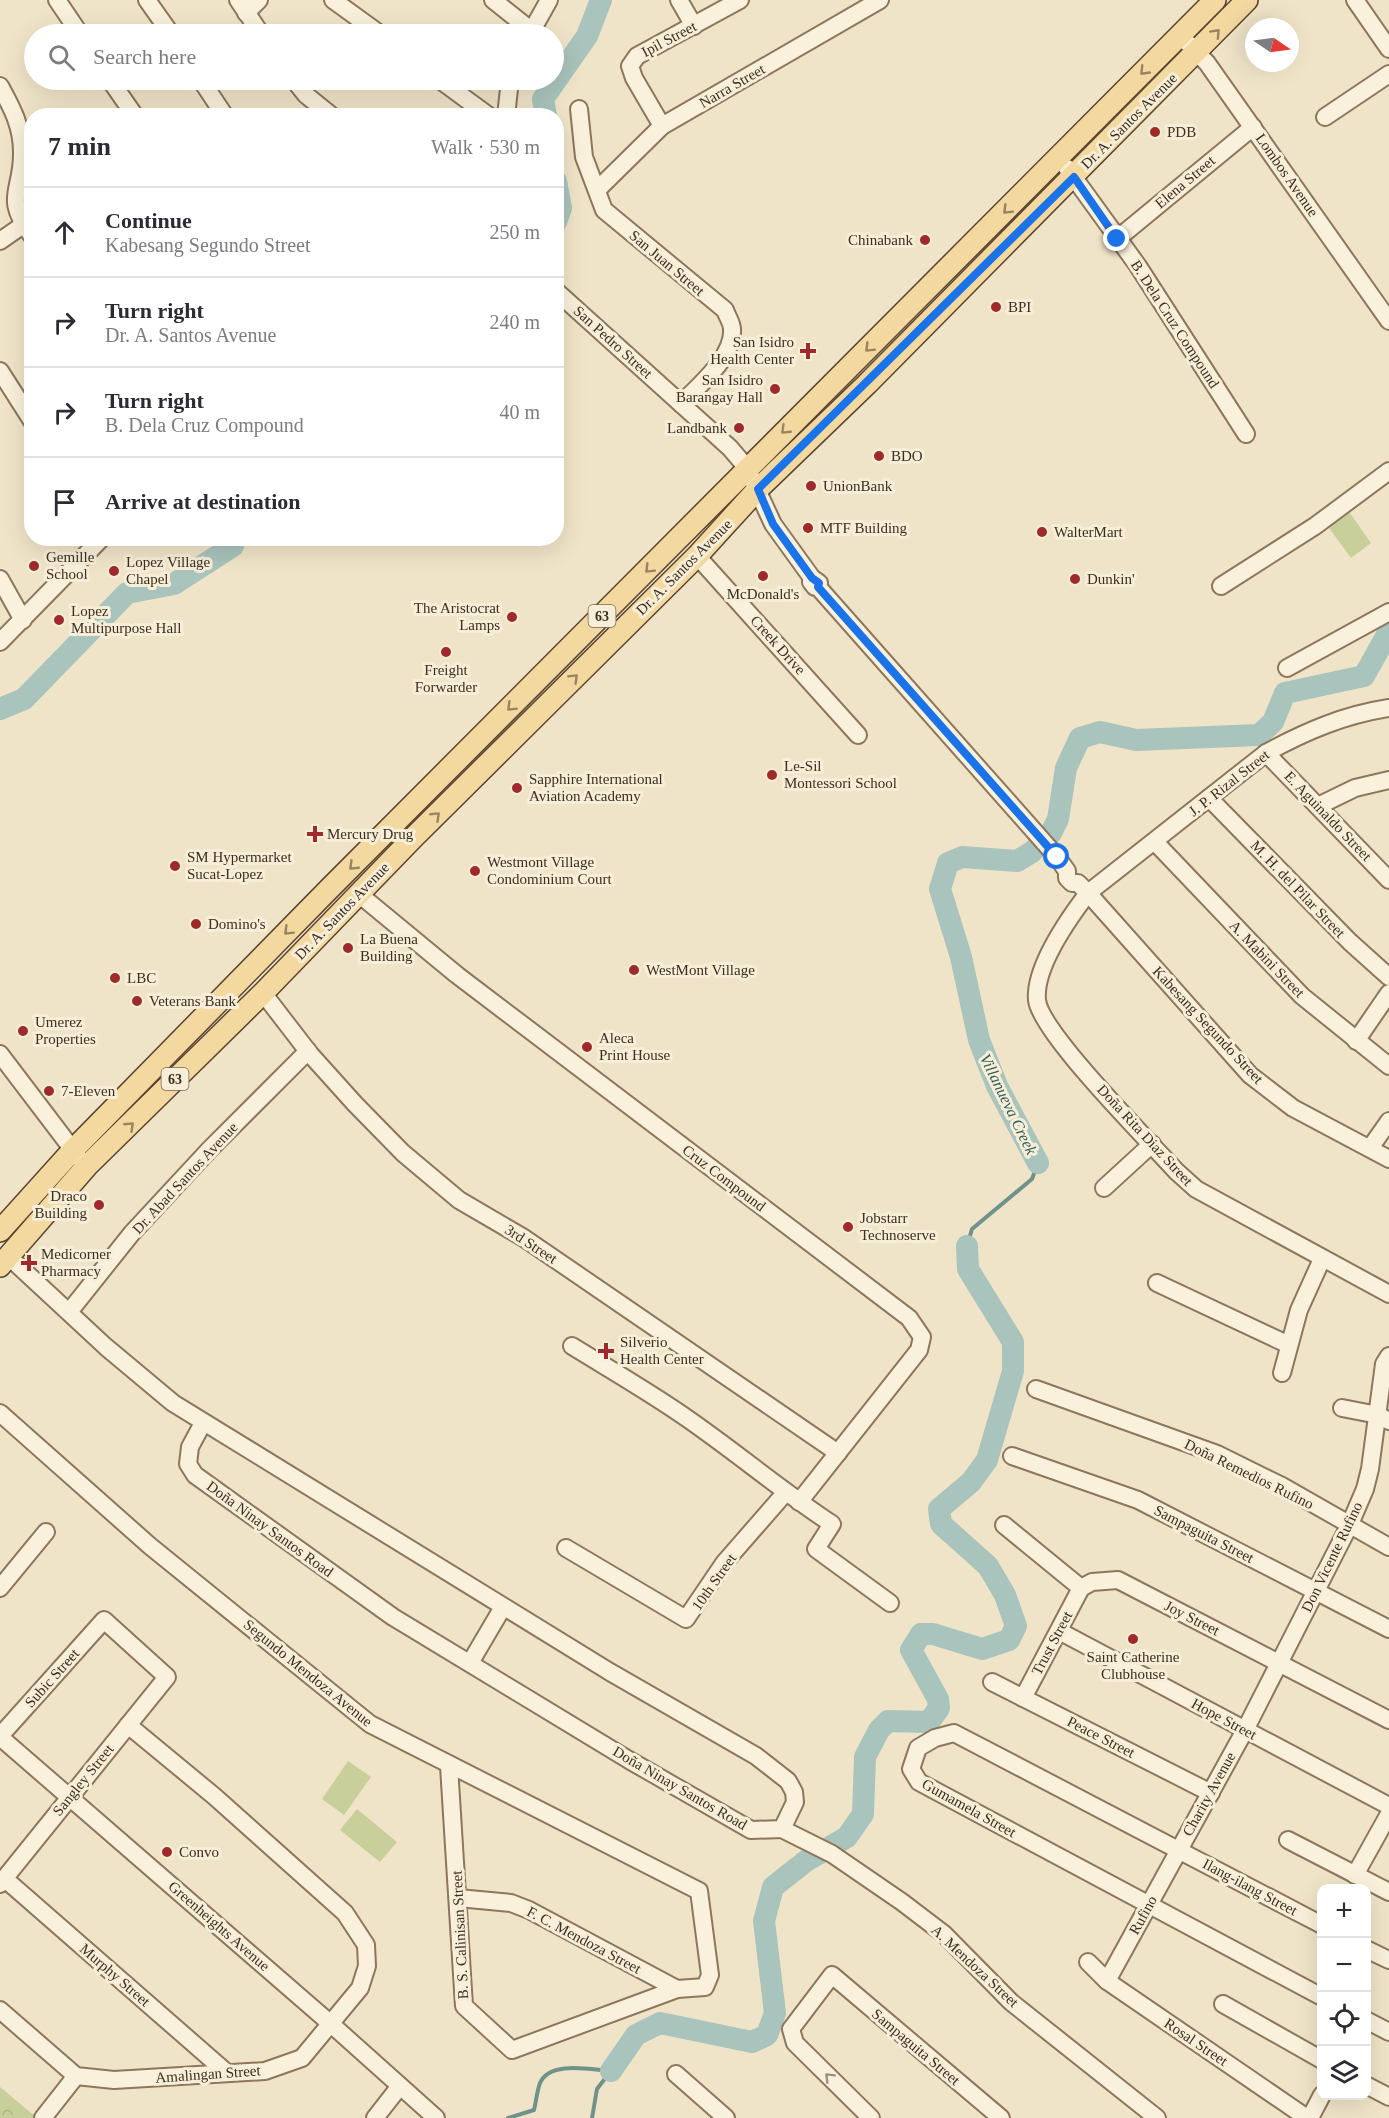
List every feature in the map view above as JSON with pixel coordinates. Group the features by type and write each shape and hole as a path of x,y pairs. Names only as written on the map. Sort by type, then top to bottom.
{"main road":[{"name":"Dr. A. Santos Avenue","path":"4,1261 87,1166 263,993 412,839 696,556 758,489 1198,53 1247,0"},
{"name":"Dr. A. Santos Avenue","path":"0,1231 72,1151 329,889 1059,158 1180,34 1207,3"},
{"path":"329,889 353,901"}],"street":[{"path":"57,0 73,24"},
{"path":"147,0 164,24"},
{"path":"254,24 242,6 259,0"},
{"path":"333,0 366,24"},
{"path":"493,0 521,24"},
{"path":"536,24 549,0"},
{"path":"679,0 694,26"},
{"name":"Ipil Street","path":"662,126 634,78 630,66 637,56 740,0"},
{"name":"Narra Street","path":"597,190 662,126 880,0"},
{"path":"1355,0 1389,49"},
{"name":"Lombos Avenue","path":"1180,34 1198,53 1253,127 1389,321"},
{"path":"1324,117 1389,74"},
{"path":"0,86 20,128 22,155 14,204 24,225"},
{"path":"117,90 129,108"},
{"path":"208,90 220,108"},
{"path":"302,90 322,108"},
{"path":"454,90 478,108"},
{"path":"507,108 509,90"},
{"name":"San Juan Street","path":"579,109 584,157 604,210 725,310 732,328 729,344 720,361 681,404"},
{"name":"Elena Street","path":"1117,239 1253,127"},
{"name":"B. Dela Cruz Compound","path":"1059,158 1161,300 1246,434"},
{"path":"0,241 24,232"},
{"name":"San Pedro Street","path":"564,298 730,448 747,468"},
{"path":"0,371 24,408"},
{"name":"Kabesang Segundo Street","path":"747,468 773,524 815,582 1250,1075 1293,1108 1389,1159"},
{"path":"1221,586 1306,532 1389,471"},
{"path":"0,642 94,546"},
{"name":"Creek Drive","path":"696,556 858,735"},
{"path":"0,579 23,620"},
{"path":"1287,668 1389,612"},
{"name":"J. P. Rizal Street","path":"1078,882 1155,842 1266,753 1291,738 1354,714 1389,708"},
{"name":"E. Aguinaldo Street","path":"1266,753 1389,880"},
{"path":"1318,806 1355,788 1386,784"},
{"name":"M. H. del Pilar Street","path":"1209,798 1350,942 1389,977"},
{"name":"A. Mabini Street","path":"1155,842 1302,996 1389,1066"},
{"name":"Doña Rita Diaz Street","path":"1078,882 1070,917 1049,956 1039,982 1037,1000 1050,1031 1196,1189 1389,1294"},
{"name":"Cruz Compound","path":"353,901 465,982 909,1318 922,1337 919,1350 838,1453 792,1497"},
{"name":"3rd Street","path":"263,993 309,1051 403,1153 459,1200 524,1238 838,1453"},
{"path":"1356,1041 1389,993"},
{"name":"Dr. Abad Santos Avenue","path":"69,1312 155,1209 209,1150 309,1051"},
{"path":"0,1054 5,1074 87,1166"},
{"path":"1370,1148 1389,1121"},
{"path":"1104,1188 1152,1144"},
{"path":"1282,1373 1299,1310 1322,1259"},
{"path":"4,1261 69,1312 173,1403 203,1423 503,1607 756,1756 788,1781 794,1792 795,1802 782,1829"},
{"path":"1157,1284 1289,1345"},
{"path":"572,1346 686,1417 792,1497 832,1524 816,1549 890,1603"},
{"name":"Don Vicente Rufino","path":"1290,1642 1350,1524 1365,1489 1383,1418 1387,1360"},
{"name":"Doña Remedios Rufino","path":"1036,1389 1217,1454 1282,1486 1389,1547"},
{"path":"1342,1408 1383,1418"},
{"name":"Segundo Mendoza Avenue","path":"0,1413 150,1546 370,1724 699,1891 710,1975 705,1987 678,1989"},
{"name":"Doña Ninay Santos Road","path":"203,1423 190,1447 188,1464 195,1475 393,1617 751,1830 782,1829"},
{"name":"Sampaguita Street","path":"1012,1456 1138,1500 1389,1629"},
{"name":"10th Street","path":"566,1548 686,1619 724,1563 792,1497"},
{"path":"1004,1525 1081,1588"},
{"path":"0,1588 46,1532"},
{"name":"Joy Street","path":"1081,1588 1092,1582 1118,1580 1389,1720"},
{"name":"Trust Street","path":"1023,1698 1081,1588"},
{"path":"470,1663 503,1607"},
{"name":"Subic Street","path":"0,1737 104,1620 167,1677"},
{"name":"Hope Street","path":"1059,1631 1389,1806"},
{"name":"Charity Avenue","path":"1178,1849 1245,1730 1290,1642"},
{"name":"Sangley Street","path":"2,1881 167,1677"},
{"name":"Peace Street","path":"992,1682 1210,1793"},
{"name":"Amalingan Street","path":"76,2076 114,2080 265,2071 294,2062 302,2058 360,1989 367,1966 366,1945 345,1913 214,1796 128,1725"},
{"name":"Gumamela Street","path":"1149,1906 919,1782 911,1769 918,1748 935,1738 954,1733 1178,1849"},
{"name":"Greenheights Avenue","path":"0,1737 436,2118"},
{"name":"B. S. Calinisan Street","path":"449,1766 464,2007 512,2050 678,1989"},
{"path":"1355,1875 1389,1814"},
{"name":"A. Mendoza Street","path":"782,1829 828,1852 944,1934 1011,2002 1157,2118"},
{"path":"1288,1840 1389,1892"},
{"name":"Rufino","path":"1107,1981 1178,1849"},
{"name":"Ilang-ilang Street","path":"1178,1849 1317,1922"},
{"name":"Murphy Street","path":"2,1881 226,2072"},
{"name":"F. C. Mendoza Street","path":"458,1898 511,1903 529,1910 678,1989"},
{"path":"1149,1906 1317,1994"},
{"path":"1371,1951 1389,1960"},
{"name":"Rosal Street","path":"1088,1962 1107,1981 1308,2118"},
{"name":"Sampaguita Street","path":"871,2118 795,2043 791,2029 832,1975 1001,2118"},
{"path":"1223,2004 1317,2057"},
{"path":"0,2010 76,2076 43,2118"},
{"path":"1371,2023 1389,2032"},
{"path":"676,2074 726,2118"},
{"path":"375,2118 400,2086"},
{"path":"1371,2088 1389,2097"},
{"path":"1308,2118 1319,2100"}],"green space":[{"path":"1345,506 1371,543 1351,558 1324,521"},
{"path":"348,1761 371,1777 344,1815 322,1799"},
{"path":"357,1809 397,1842 380,1862 340,1830"},
{"path":"0,2087 36,2117 36,2118 0,2118"}],"waterway":[{"path":"564,69 587,36 601,0"},
{"path":"545,108 543,99 549,90"},
{"path":"0,709 24,699 127,593 174,584 233,546"},
{"name":"Villanueva Creek","path":"1038,1163 997,1086 979,1040 961,957 940,889 948,863 962,857 1017,861 1032,852 1051,833 1058,819 1066,768 1080,738 1100,732 1136,740 1259,735 1273,722 1285,693 1364,676 1389,631"},
{"name":"Villanueva Creek","path":"967,1246 972,1229 1032,1179 1038,1163"},
{"name":"Villanueva Creek","path":"611,2071 636,2035 660,2023 752,2042 767,2035 775,2013 764,1921 773,1887 806,1861 847,1837 863,1814 865,1757 879,1730 888,1721 929,1722 939,1708 938,1699 911,1650 921,1634 933,1634 982,1649 1009,1640 1016,1626 1005,1595 988,1566 941,1524 939,1509 971,1482 987,1460 1013,1371 1013,1342 968,1269 967,1246"},
{"name":"Villanueva Creek","path":"508,2118 534,2110 540,2083 553,2071 572,2068 611,2071"},
{"path":"592,2118 597,2089 610,2072"}],"place":[{"name":"PDB","path":"1155,132"},
{"name":"Chinabank","path":"925,240"},
{"name":"BPI","path":"996,307"},
{"name":"San Isidro Health Center","path":"808,351"},
{"name":"San Isidro Barangay Hall","path":"775,389"},
{"name":"Landbank","path":"739,428"},
{"name":"BDO","path":"879,456"},
{"name":"UnionBank","path":"811,486"},
{"name":"MTF Building","path":"808,528"},
{"name":"WalterMart","path":"1042,532"},
{"name":"Gemille School","path":"34,566"},
{"name":"Lopez Village Chapel","path":"114,571"},
{"name":"McDonald's","path":"763,576"},
{"name":"Dunkin'","path":"1075,579"},
{"name":"The Aristocrat Lamps","path":"512,617"},
{"name":"Lopez Multipurpose Hall","path":"59,620"},
{"name":"Freight Forwarder","path":"446,652"},
{"name":"Le-Sil Montessori School","path":"772,775"},
{"name":"Sapphire International Aviation Academy","path":"517,788"},
{"name":"Mercury Drug","path":"315,834"},
{"name":"SM Hypermarket Sucat-Lopez","path":"175,866"},
{"name":"Westmont Village Condominium Court","path":"475,871"},
{"name":"Domino's","path":"196,924"},
{"name":"La Buena Building","path":"348,948"},
{"name":"WestMont Village","path":"634,970"},
{"name":"LBC","path":"115,978"},
{"name":"Veterans Bank","path":"137,1001"},
{"name":"Umerez Properties","path":"23,1031"},
{"name":"Aleca Print House","path":"587,1047"},
{"name":"7-Eleven","path":"49,1091"},
{"name":"Draco Building","path":"99,1205"},
{"name":"Jobstarr Technoserve","path":"848,1227"},
{"name":"Medicorner Pharmacy","path":"29,1263"},
{"name":"Silverio Health Center","path":"606,1351"},
{"name":"Saint Catherine Clubhouse","path":"1133,1639"},
{"name":"Convo","path":"167,1852"}],"route":[{"path":"1057,857 818,587 819,583 812,578 773,524 758,489 867,384 933,315 1074,177 1117,239"}]}
